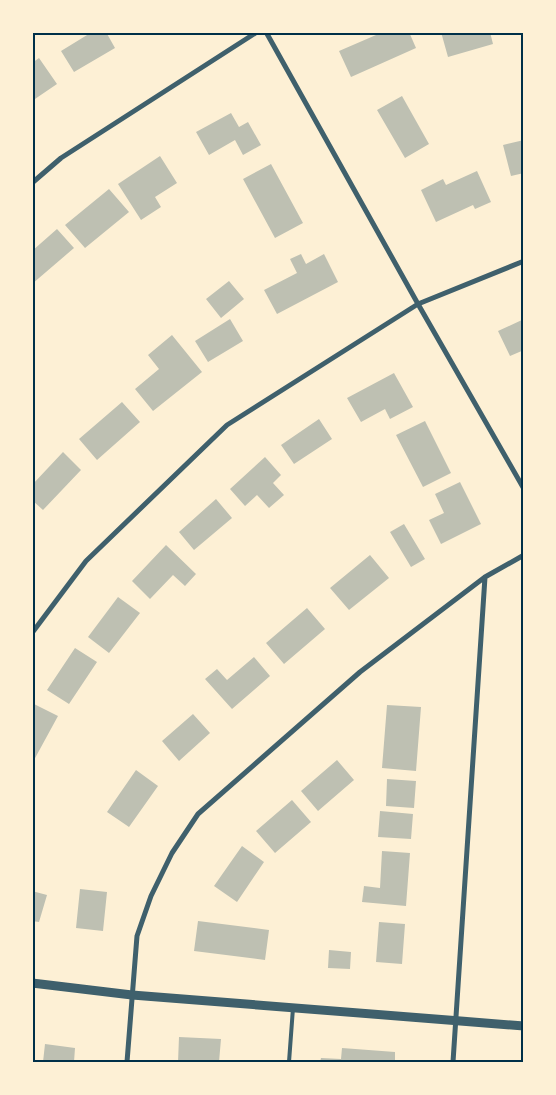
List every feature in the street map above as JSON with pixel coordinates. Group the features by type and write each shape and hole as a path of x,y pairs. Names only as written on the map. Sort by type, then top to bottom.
{"street":[{"path":"32,183 61,158 257,32"},
{"path":"266,32 524,489"},
{"path":"32,633 86,561 227,425 418,304 524,261"},
{"path":"127,1062 137,936 151,896 172,853 198,814 360,672 485,577 524,555"},
{"path":"453,1062 485,577"},
{"path":"32,983 132,995 524,1026"}],"lane":[{"path":"289,1062 293,1008"}],"building":[{"path":"92,32 106,32 115,48 74,72 61,51"},
{"path":"383,32 409,32 416,48 351,77 339,51"},
{"path":"441,32 490,32 493,44 448,57"},
{"path":"39,58 57,84 32,101 32,63"},
{"path":"402,96 429,144 405,158 377,110"},
{"path":"231,113 239,127 248,122 261,145 243,155 235,140 209,155 196,132"},
{"path":"524,140 524,173 511,176 503,145"},
{"path":"160,156 177,183 155,197 161,207 141,220 118,184"},
{"path":"271,164 303,223 275,238 243,179"},
{"path":"477,171 491,202 475,209 473,205 436,222 421,190 443,179 446,185"},
{"path":"109,189 129,212 85,248 65,225"},
{"path":"57,229 74,248 32,284 32,251"},
{"path":"301,254 306,264 324,254 338,282 277,314 264,290 297,273 290,259"},
{"path":"229,281 244,299 221,318 206,299"},
{"path":"230,319 243,341 208,362 195,341"},
{"path":"524,319 524,350 510,356 498,331"},
{"path":"172,335 202,372 153,411 135,389 159,369 148,355"},
{"path":"394,373 413,407 390,419 385,409 361,422 347,398"},
{"path":"122,402 140,422 97,460 79,439"},
{"path":"319,419 332,439 294,464 281,445"},
{"path":"425,421 451,473 423,487 396,435"},
{"path":"63,452 81,470 43,510 32,500 32,485"},
{"path":"265,457 281,475 273,483 284,495 269,508 257,495 245,506 230,489"},
{"path":"460,482 481,524 441,544 429,520 444,513 435,494"},
{"path":"216,499 232,518 194,550 179,532"},
{"path":"404,524 425,559 411,567 390,532"},
{"path":"166,545 196,574 185,586 173,575 150,599 132,581"},
{"path":"370,555 389,578 349,610 330,588"},
{"path":"118,597 140,613 109,653 88,637"},
{"path":"307,608 325,629 284,664 266,643"},
{"path":"75,648 97,662 69,704 47,690"},
{"path":"254,657 270,676 232,709 205,679 217,669 227,680"},
{"path":"34,704 58,716 34,760 32,759 32,708"},
{"path":"387,705 421,707 416,771 382,768"},
{"path":"193,714 210,733 179,761 162,741"},
{"path":"337,760 354,780 318,811 301,791"},
{"path":"136,770 158,786 129,827 107,812"},
{"path":"387,779 416,781 414,808 386,806"},
{"path":"292,800 311,822 275,853 256,831"},
{"path":"380,811 413,814 411,839 378,837"},
{"path":"242,846 264,862 237,902 214,886"},
{"path":"382,851 410,853 406,906 362,902 364,886 380,888"},
{"path":"80,889 107,892 103,931 76,928"},
{"path":"32,891 47,895 39,922 32,921"},
{"path":"198,921 269,930 265,960 194,951"},
{"path":"379,922 405,924 402,964 376,962"},
{"path":"329,950 351,952 350,969 328,968"},
{"path":"179,1037 221,1039 219,1062 178,1062"},
{"path":"45,1044 75,1048 74,1062 43,1062"},
{"path":"342,1048 395,1052 395,1062 320,1062 321,1058 341,1059"}]}
